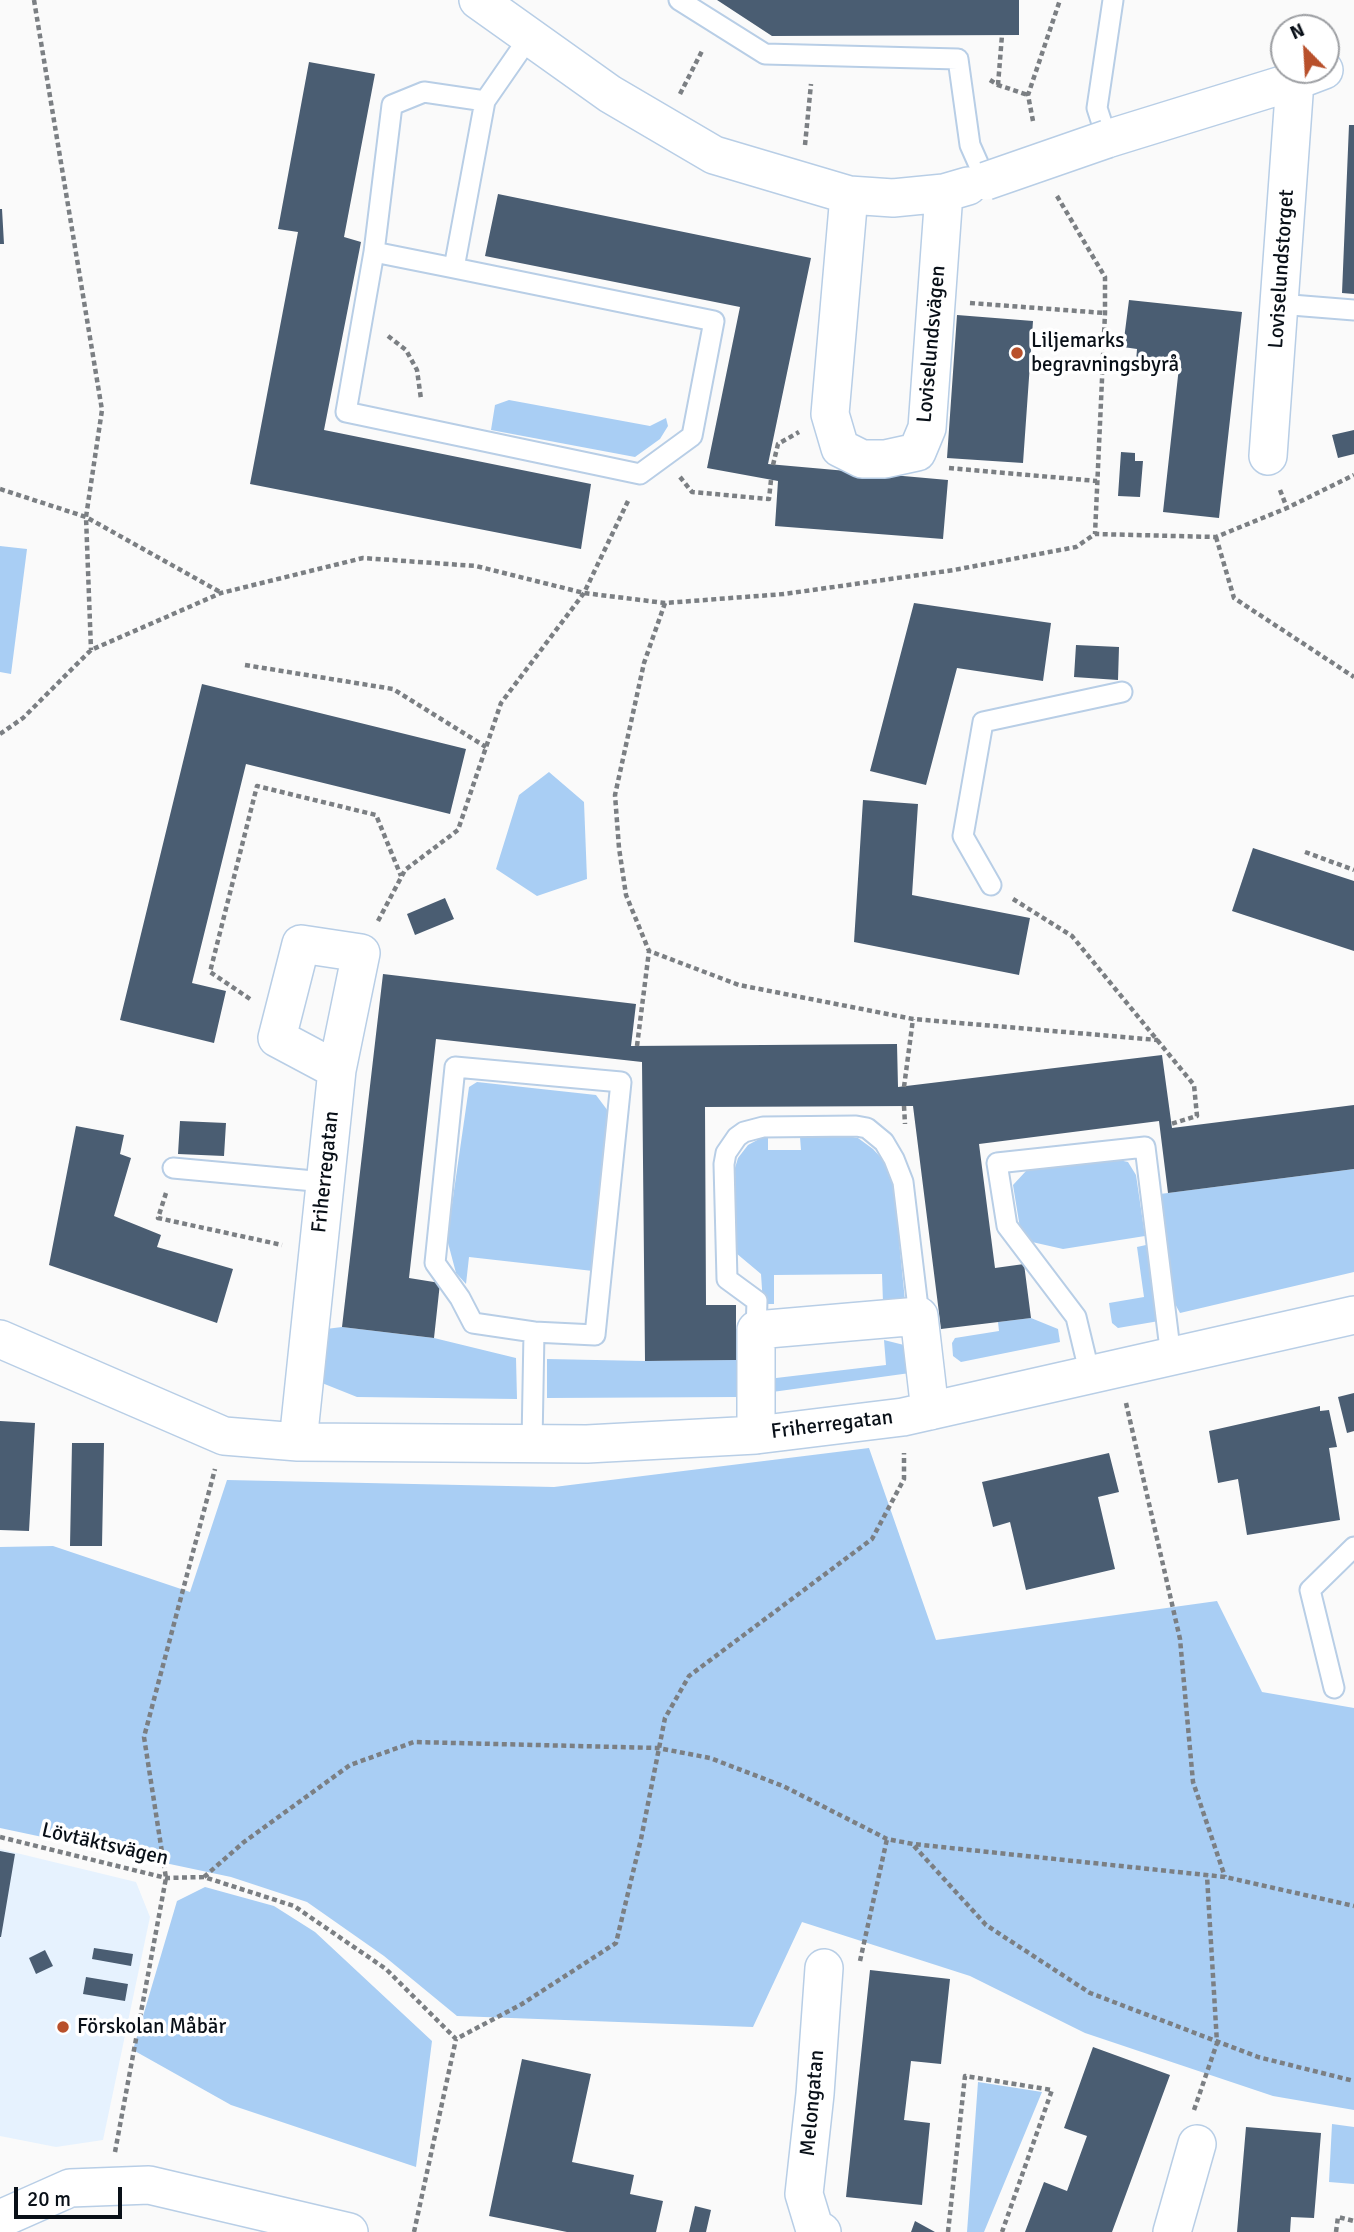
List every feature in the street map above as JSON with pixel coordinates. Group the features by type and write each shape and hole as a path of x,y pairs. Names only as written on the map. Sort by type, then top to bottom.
{"street":[{"path":"478,0 610,94 714,155 849,195 893,198 944,193 1283,84"},
{"name":"Loviselundstorget","path":"1268,456 1279,304 1313,84"},
{"name":"Loviselundsvägen","path":"849,195 830,414 841,448 862,459 885,459 918,452 927,428 944,193"},
{"path":"337,1070 276,1038 301,944 361,953"},
{"name":"Friherregatan","path":"298,1442 337,1070 361,953"},
{"name":"Friherregatan","path":"0,1339 224,1436 298,1442 587,1444 756,1435 917,1414 1354,1315"},
{"path":"756,1435 756,1330 919,1316 917,1414"},
{"name":"Melongatan","path":"822,2232 814,2227 804,2194 815,2094 824,1968"},
{"path":"1172,2232 1197,2144"},
{"path":"0,2219 69,2188 149,2185 349,2232"}],"lane":[{"path":"679,0 765,54 958,59 970,145 986,181"},
{"path":"1107,139 1097,108 1113,0"},
{"path":"454,268 485,101 530,36"},
{"path":"374,252 714,321 692,436 640,474 346,412 374,252 392,105 424,92 485,101"},
{"path":"1279,304 1354,310"},
{"path":"991,885 963,836 983,722 1122,692"},
{"path":"455,1067 621,1082 595,1335 534,1332 473,1323 460,1298 435,1263 455,1067"},
{"path":"756,1330 757,1301 727,1279 724,1164 726,1153 737,1137 744,1132 763,1127 856,1126 867,1128 884,1142 903,1182 919,1316"},
{"path":"1104,1372 1076,1317 1007,1226 997,1163 1145,1147 1171,1357"},
{"path":"173,1168 325,1182"},
{"path":"532,1443 534,1332"},
{"path":"1334,1688 1310,1590 1354,1547"}],"path":[{"path":"34,0 102,410 86,517 91,650"},
{"path":"1033,121 1028,95 1060,0"},
{"path":"679,95 716,25"},
{"path":"1002,35 999,85 1028,95"},
{"path":"805,146 813,56"},
{"path":"1057,196 1104,277 1105,313 1095,534"},
{"path":"936,301 1105,313"},
{"path":"361,326 388,336 406,350 417,370 421,397 415,426"},
{"path":"918,452 952,470 1097,481"},
{"path":"361,953 405,870 458,830 501,703 584,593 640,474"},
{"path":"0,734 23,718 91,650 220,593 363,558 476,566 584,593 665,603 784,594 954,570 1076,547 1095,534 1216,537 1353,477"},
{"path":"692,492 769,499 771,480"},
{"path":"0,489 86,517 220,593"},
{"path":"1216,537 1234,598 1354,677"},
{"path":"637,1046 649,951 626,895 615,795 644,663 665,603"},
{"path":"245,665 393,689 486,747"},
{"path":"281,1020 210,972 257,786 376,815 401,877"},
{"path":"1304,852 1354,870"},
{"path":"991,885 1072,936 1194,1085 1197,1116 1171,1124"},
{"path":"649,951 739,985 913,1019 1158,1040"},
{"path":"904,1087 913,1019"},
{"path":"173,1168 159,1218 317,1253"},
{"path":"1104,1372 1180,1639 1193,1782 1225,1877"},
{"path":"414,2232 456,2039 522,2004 616,1943 641,1839 665,1718 689,1676 872,1539 904,1479 917,1414"},
{"path":"108,2187 166,1878 144,1737 224,1436"},
{"path":"204,1877 244,1842 350,1765 414,1742 658,1748 710,1758 783,1786 887,1839 1225,1877 1354,1906"},
{"name":"Lövtäktsvägen","path":"0,1837 166,1878 204,1877 295,1906 386,1969 456,2039"},
{"path":"913,1844 986,1925 1090,1993 1258,2057 1354,2081"},
{"path":"1207,1875 1217,2043"},
{"path":"948,2232 965,2076 1052,2090 1002,2232"},
{"path":"1336,2232 1338,2217 1354,2221"}],"shaded area":[{"path":"509,400 650,426 666,418 668,426 660,439 635,457 491,430 495,405"},
{"path":"0,546 27,549 11,674 0,672"},
{"path":"549,772 584,802 587,879 537,896 496,869 519,795"},
{"path":"477,1082 596,1095 608,1111 593,1271 469,1257 466,1284 456,1273 447,1239 469,1087"},
{"path":"768,1137 768,1150 801,1150 800,1137 858,1138 873,1149 885,1162 893,1180 905,1301 883,1303 882,1274 774,1275 774,1304 763,1304 761,1274 736,1253 735,1168 738,1158 748,1145 761,1138"},
{"path":"1110,1158 1128,1162 1136,1175 1145,1236 1063,1249 1032,1242 1020,1228 1013,1185 1026,1171"},
{"path":"1354,1169 1354,1272 1180,1313 1175,1304 1160,1194"},
{"path":"1146,1245 1159,1321 1118,1328 1112,1323 1109,1303 1144,1297 1137,1247"},
{"path":"1031,1318 1058,1329 1060,1342 961,1362 953,1356 952,1343 955,1338 999,1331 998,1322"},
{"path":"342,1327 434,1338 516,1358 517,1399 357,1397 322,1383 326,1329"},
{"path":"884,1340 908,1346 910,1373 765,1393 765,1358 775,1356 776,1378 886,1365"},
{"path":"547,1359 736,1360 737,1397 547,1398"},
{"path":"869,1448 936,1640 1217,1601 1262,1692 1354,1708 1354,2110 1273,2096 1085,2033 970,1976 802,1922 753,2027 457,2016 384,1956 307,1902 231,1877 0,1828 0,1547 53,1546 190,1592 227,1480 554,1487"},
{"name":"Förskolan Måbär","path":"0,1849 136,1882 150,1917 103,2140 56,2147 0,2136"},
{"path":"205,1887 274,1906 315,1932 432,2041 416,2167 231,2105 133,2050 177,1901"},
{"path":"978,2082 1042,2092 984,2232 967,2232"},
{"path":"1332,2124 1354,2127 1354,2184 1329,2182"}],"building":[{"path":"717,0 1019,0 1019,35 772,36"},
{"path":"309,62 375,74 344,237 361,242 324,430 591,484 581,549 250,484 298,232 278,229"},
{"path":"1349,125 1354,125 1354,294 1342,293"},
{"path":"498,194 811,258 768,464 948,480 943,539 775,526 778,481 707,468 740,307 485,256"},
{"path":"2,209 4,244 0,244"},
{"path":"1129,300 1242,312 1219,518 1163,512 1179,367 1136,362 1137,349 1123,347"},
{"path":"957,315 1033,321 1023,463 947,458"},
{"path":"1354,430 1354,454 1338,458 1332,435"},
{"path":"1121,452 1135,453 1135,461 1143,461 1140,497 1118,496"},
{"path":"914,603 1051,623 1043,681 957,668 926,785 870,771"},
{"path":"1076,645 1119,647 1118,680 1074,677"},
{"path":"202,684 466,749 450,814 246,764 192,983 226,991 214,1043 120,1020"},
{"path":"863,800 918,804 912,895 1030,918 1019,975 854,942"},
{"path":"1253,848 1354,881 1354,951 1232,911"},
{"path":"445,898 454,919 415,935 407,914"},
{"path":"383,974 636,1004 631,1046 897,1044 898,1087 1162,1055 1172,1128 1354,1105 1354,1169 1168,1193 1159,1121 979,1144 995,1268 1024,1264 1031,1318 941,1329 913,1106 705,1107 706,1305 736,1305 736,1360 645,1361 642,1062 436,1039 409,1278 440,1283 434,1338 342,1327"},
{"path":"180,1121 226,1123 224,1156 178,1154"},
{"path":"76,1126 124,1135 120,1154 131,1158 114,1216 161,1235 157,1247 233,1269 217,1323 49,1265"},
{"path":"1354,1393 1354,1431 1347,1433 1338,1397"},
{"path":"1320,1406 1320,1411 1329,1410 1337,1447 1329,1448 1340,1520 1247,1535 1238,1479 1218,1483 1209,1431"},
{"path":"0,1421 35,1423 29,1531 0,1530"},
{"path":"72,1443 104,1443 102,1546 70,1546"},
{"path":"1109,1453 1119,1492 1098,1497 1115,1569 1026,1590 1010,1522 993,1527 982,1482"},
{"path":"0,1851 15,1854 1,1937 0,1937"},
{"path":"94,1948 133,1954 131,1966 92,1959"},
{"path":"45,1950 53,1966 36,1974 29,1958"},
{"path":"870,1970 950,1979 941,2064 911,2061 904,2120 930,2123 922,2205 846,2197"},
{"path":"86,1977 128,1984 125,2001 83,1994"},
{"path":"1093,2047 1170,2075 1112,2232 1025,2232 1044,2182 1067,2191 1087,2136 1064,2128"},
{"path":"522,2059 591,2074 572,2162 634,2175 630,2194 663,2201 656,2232 567,2232 489,2216"},
{"path":"1246,2127 1321,2133 1314,2218 1291,2217 1290,2232 1237,2232"},
{"path":"695,2206 711,2210 706,2232 689,2232"},
{"path":"915,2221 935,2232 911,2232"}],"place":[{"name":"Liljemarks begravningsbyrå","path":"1017,353"},
{"name":"Förskolan Måbär","path":"63,2027"}]}
